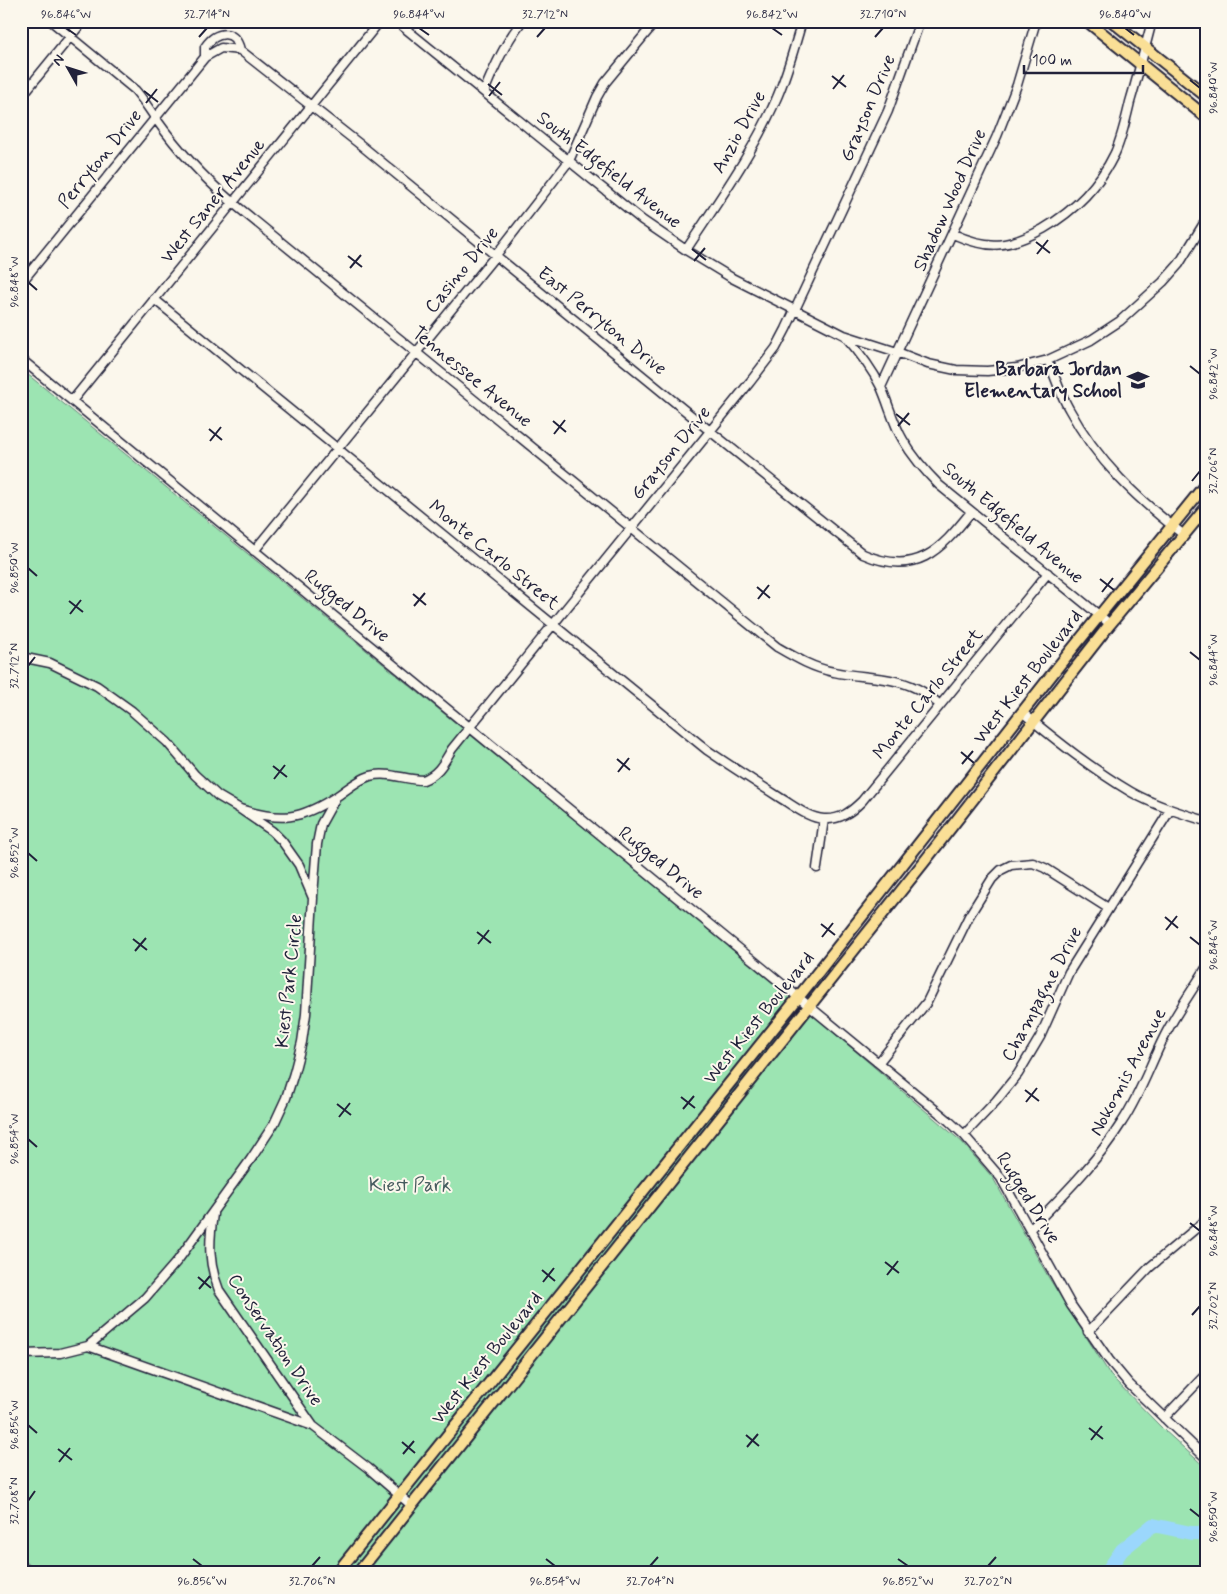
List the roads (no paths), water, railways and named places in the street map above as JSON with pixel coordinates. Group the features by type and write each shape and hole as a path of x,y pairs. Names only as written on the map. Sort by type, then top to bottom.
{"main road":[{"path":"1087,21 1206,117"},
{"path":"1112,21 1206,96"},
{"name":"West Kiest Boulevard","path":"337,1573 912,854 1099,615 1206,484"},
{"name":"West Kiest Boulevard","path":"358,1573 924,862 1110,624 1206,508"},
{"path":"912,854 924,862"},
{"path":"21,1568 27,1573"}],"street":[{"name":"Tennessee Avenue","path":"52,21 135,90 146,102 155,118 207,180 233,203 778,647 814,667 832,672 892,680 909,685 925,693 940,705"},
{"path":"21,97 83,21"},
{"name":"West Saner Avenue","path":"72,402 380,21"},
{"name":"South Edgefield Avenue","path":"396,21 642,220 686,250 732,278 844,335 928,364 956,370 987,371 1017,368 1048,360 1091,340 1120,321 1146,299 1179,264 1206,220"},
{"path":"484,92 494,66 507,42 522,21"},
{"name":"Casino Drive","path":"254,551 496,255 569,161 597,97 656,21"},
{"name":"Anzio Drive","path":"686,250 742,165 764,126 778,94 802,21"},
{"name":"Grayson Drive","path":"240,808 258,815 288,818 303,814 370,776 384,774 416,780 429,778 441,768 452,749 776,348 888,112 920,21"},
{"name":"Shadow Wood Drive","path":"881,387 997,136 1017,85 1036,21"},
{"path":"953,234 980,244 1004,244 1018,241 1049,225 1076,205 1093,188 1115,152 1141,66 1152,21"},
{"name":"East Perryton Drive","path":"221,35 234,37 238,41 240,50 496,255 863,554 878,560 897,563 915,560 934,552 950,539 972,512"},
{"name":"Perryton Drive","path":"205,57 205,47 208,42 221,35"},
{"name":"Perryton Drive","path":"21,283 205,57 222,48 240,50"},
{"name":"Monte Carlo Street","path":"154,299 707,750 802,811 824,819 834,819 847,814 855,808 1048,573"},
{"name":"South Edgefield Avenue","path":"844,335 868,365 881,387 895,425 914,456 939,486 1110,624"},
{"name":"Rugged Drive","path":"21,359 809,1005 964,1135 1001,1178 1071,1305 1088,1332 1123,1378 1206,1458"},
{"path":"1048,360 1068,408 1085,436 1112,473 1184,535"},
{"name":"Kiest Park Circle","path":"21,656 50,663 97,686 132,711 167,742 196,775 218,796 240,808 272,831 282,841 299,865 313,898 306,1014 302,1042 286,1098 274,1124 178,1260 145,1298 88,1346 60,1353 21,1354"},
{"path":"1023,713 1060,744 1131,792 1170,810 1206,821"},
{"name":"Grayson Drive","path":"313,898 317,844 321,824 336,797"},
{"name":"Champagne Drive","path":"964,1135 1018,1074 1040,1037 1069,972 1170,810"},
{"path":"818,868 824,819"},
{"path":"878,1062 927,1002 969,916 992,880 1001,870 1011,864 1033,863 1045,868 1108,908"},
{"name":"Nokomis Avenue","path":"1030,1229 1076,1182 1107,1145 1140,1092 1171,1023 1206,968"},
{"name":"Conservation Drive","path":"213,1212 209,1243 210,1257 219,1290 313,1426"},
{"path":"1088,1332 1150,1267 1206,1220"},
{"name":"Conservation Drive","path":"88,1346 313,1426 368,1468 411,1506"},
{"path":"1164,1418 1206,1374"},
{"path":"1174,1573 1206,1572"}],"waterway":[{"path":"1106,1573 1122,1550 1153,1525 1191,1533 1206,1533"}],"place":[{"name":"Barbara Jordan Elementary School","path":"1138,380"}],"park label":[{"name":"Kiest Park","path":"410,1185"}]}
